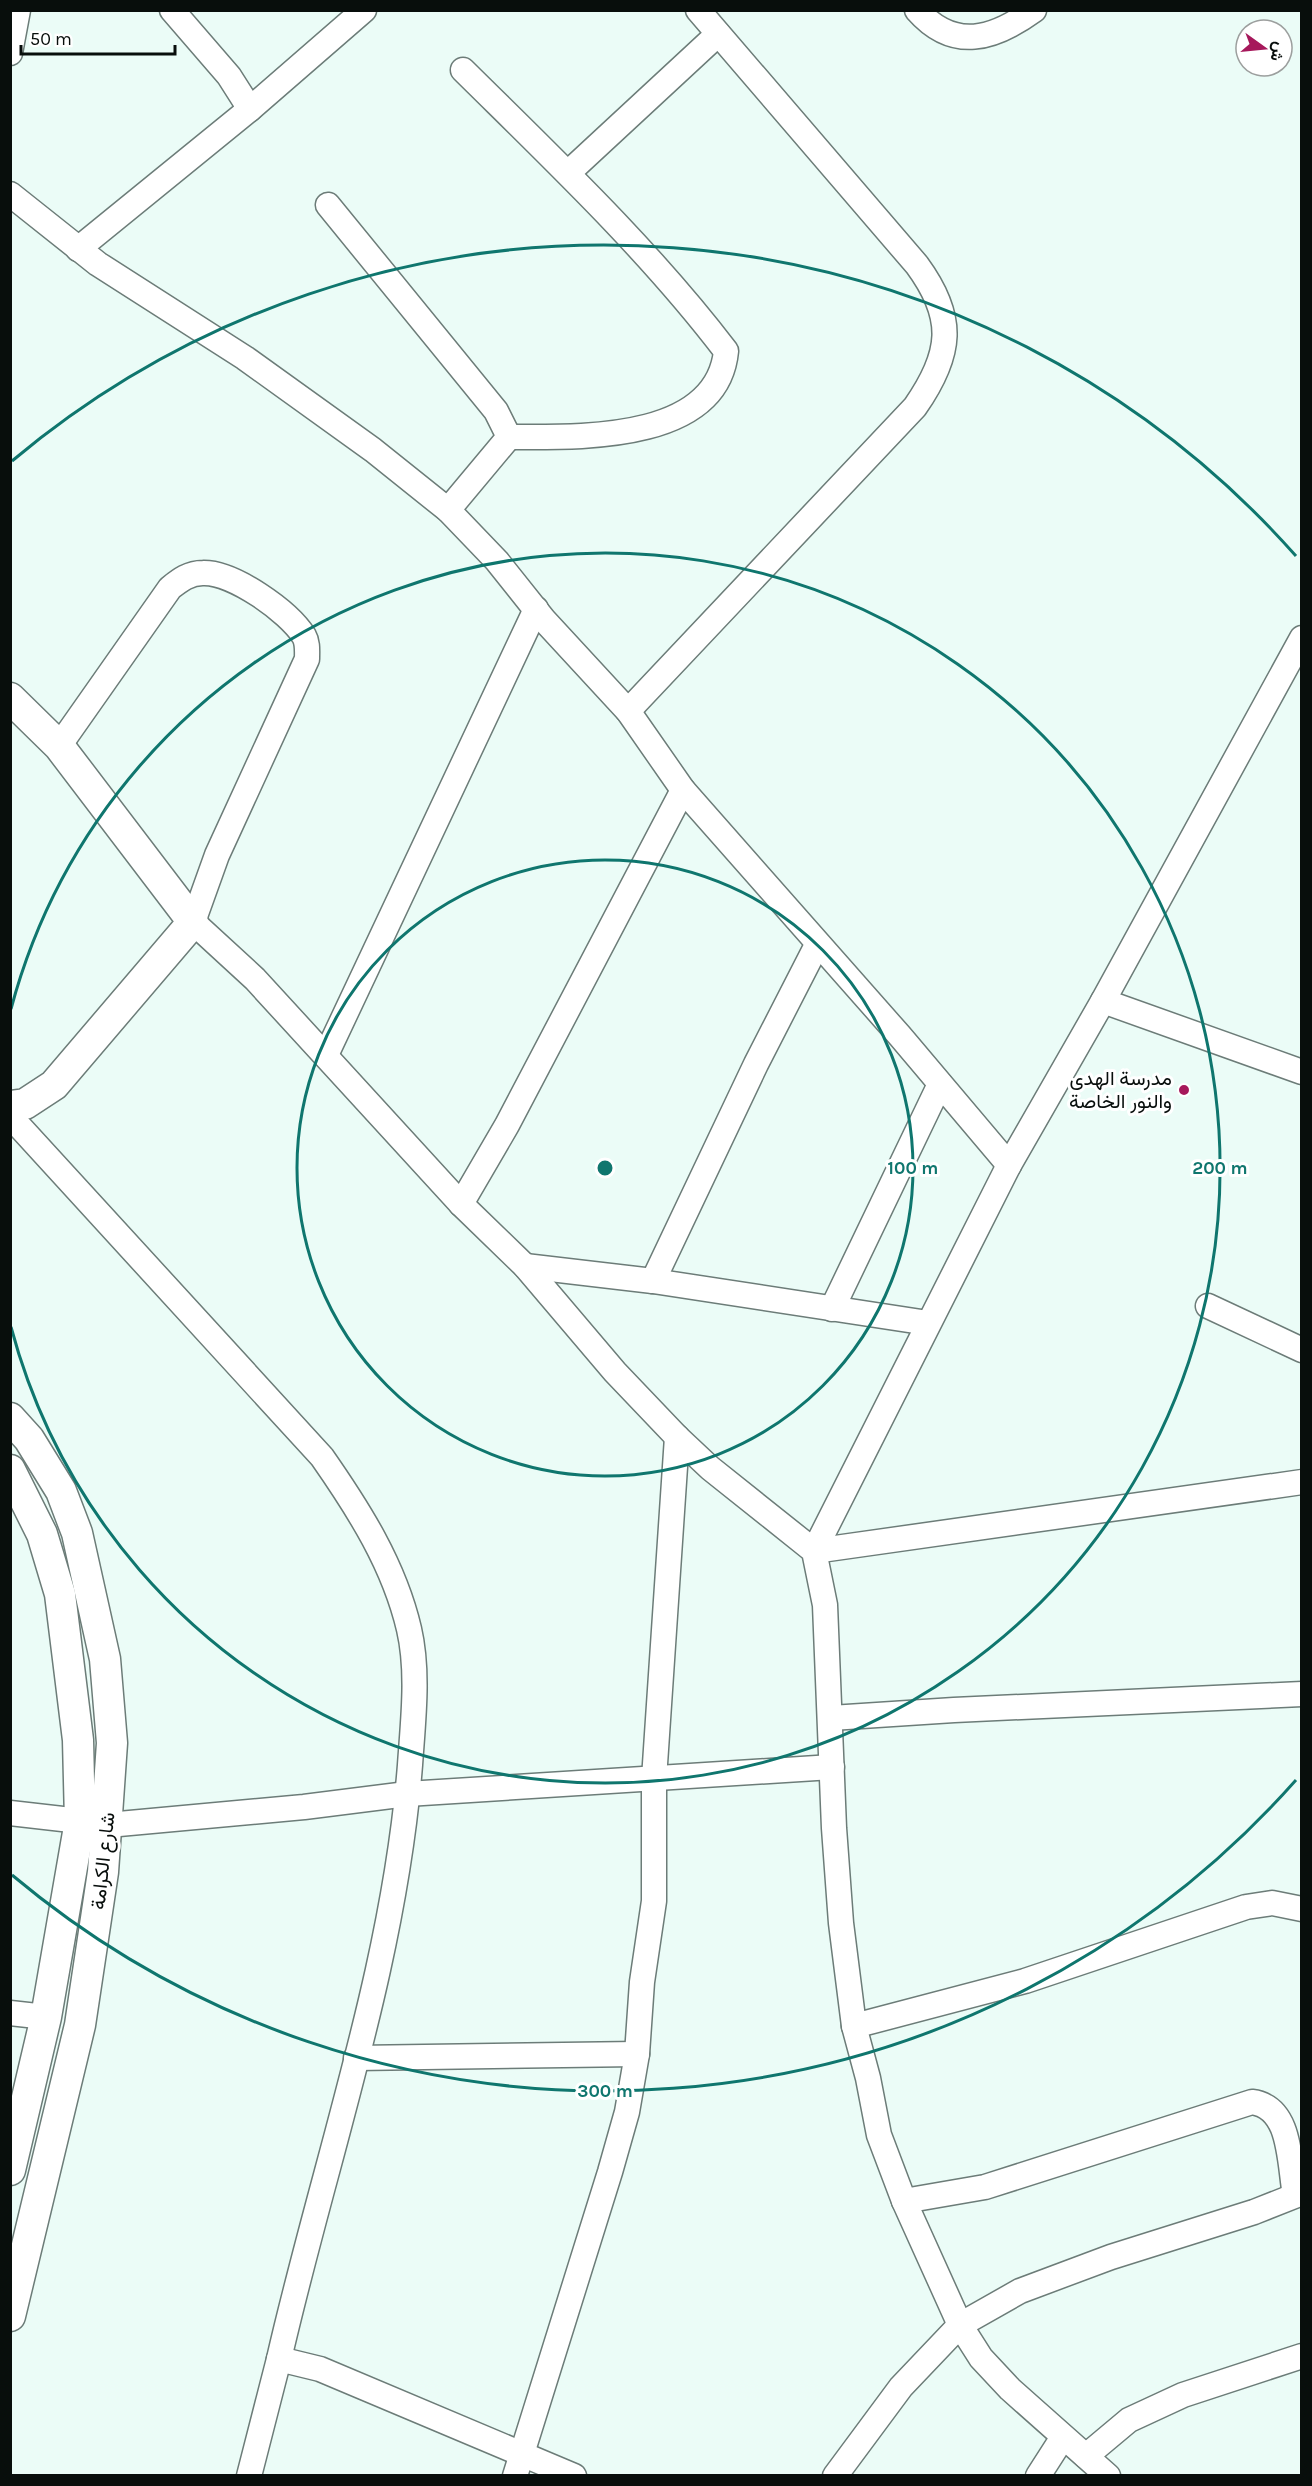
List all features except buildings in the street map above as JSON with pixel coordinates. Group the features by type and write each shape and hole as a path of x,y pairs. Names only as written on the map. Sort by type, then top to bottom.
{"street":[{"path":"10,54 18,10"},
{"path":"172,10 229,76 250,109"},
{"path":"78,249 250,109 364,10"},
{"path":"628,711 915,407 934,379 942,356 945,335 942,310 933,286 831,162 698,10"},
{"path":"917,10 942,32 959,38 980,38 1034,10"},
{"path":"568,173 718,34"},
{"path":"463,70 568,173 703,320 726,351 724,371 698,406 658,425 573,437 509,437"},
{"path":"10,194 78,249 245,358 373,450 448,510 497,561 536,609 628,711 683,790 1009,1165"},
{"path":"328,205 496,411 509,437"},
{"path":"448,510 509,437"},
{"path":"10,1106 25,1104 54,1085 193,922 217,855 307,659 304,636 287,617 257,593 228,578 206,572 192,574 170,588 59,746"},
{"path":"326,1055 536,609"},
{"path":"1108,2475 988,2366 960,2325 904,2201 879,2135 854,2026 841,1923 825,1605 814,1551 1009,1165 1103,1001 1302,638"},
{"path":"10,698 59,746 193,922 255,980 461,1204 525,1266 615,1372 710,1468 814,1551 1302,1482"},
{"path":"461,1204 507,1125 683,790"},
{"path":"653,1281 756,1064 818,945"},
{"path":"1103,1001 1302,1072"},
{"path":"832,1310 940,1084"},
{"path":"10,1116 322,1457 352,1501 379,1549 399,1592 410,1631 414,1719 403,1839 380,1962 249,2475"},
{"path":"525,1266 653,1281 928,1323"},
{"path":"1208,1306 1302,1350"},
{"name":"شارع الكرامة","path":"10,1418 29,1439 60,1491 77,1533 105,1659 112,1743 10,2170"},
{"path":"515,2475 610,2172 627,2112 637,2054 642,1982 654,1901 654,1779 677,1437"},
{"name":"شارع الكرامة","path":"10,1470 42,1534 60,1594 78,1740 94,1823 80,2025 10,2316"},
{"path":"831,1718 966,1709 1302,1694"},
{"path":"10,1813 94,1823 304,1808 407,1794 832,1767"},
{"path":"854,2026 1025,1981 1246,1907 1272,1903 1302,1909"},
{"path":"10,2013 46,2017"},
{"path":"357,2058 637,2054"},
{"path":"836,2475 901,2387 960,2325 1020,2291 1111,2257 1254,2212 1298,2194 1282,2121 1267,2105 1252,2102 985,2187 904,2201"},
{"path":"1086,2457 1129,2420 1183,2395 1302,2356"},
{"path":"279,2359 320,2368 574,2475"},
{"path":"1038,2475 1064,2437"}],"place":[{"name":"مدرسة الهدى والنور الخاصة","path":"1184,1090"}]}
